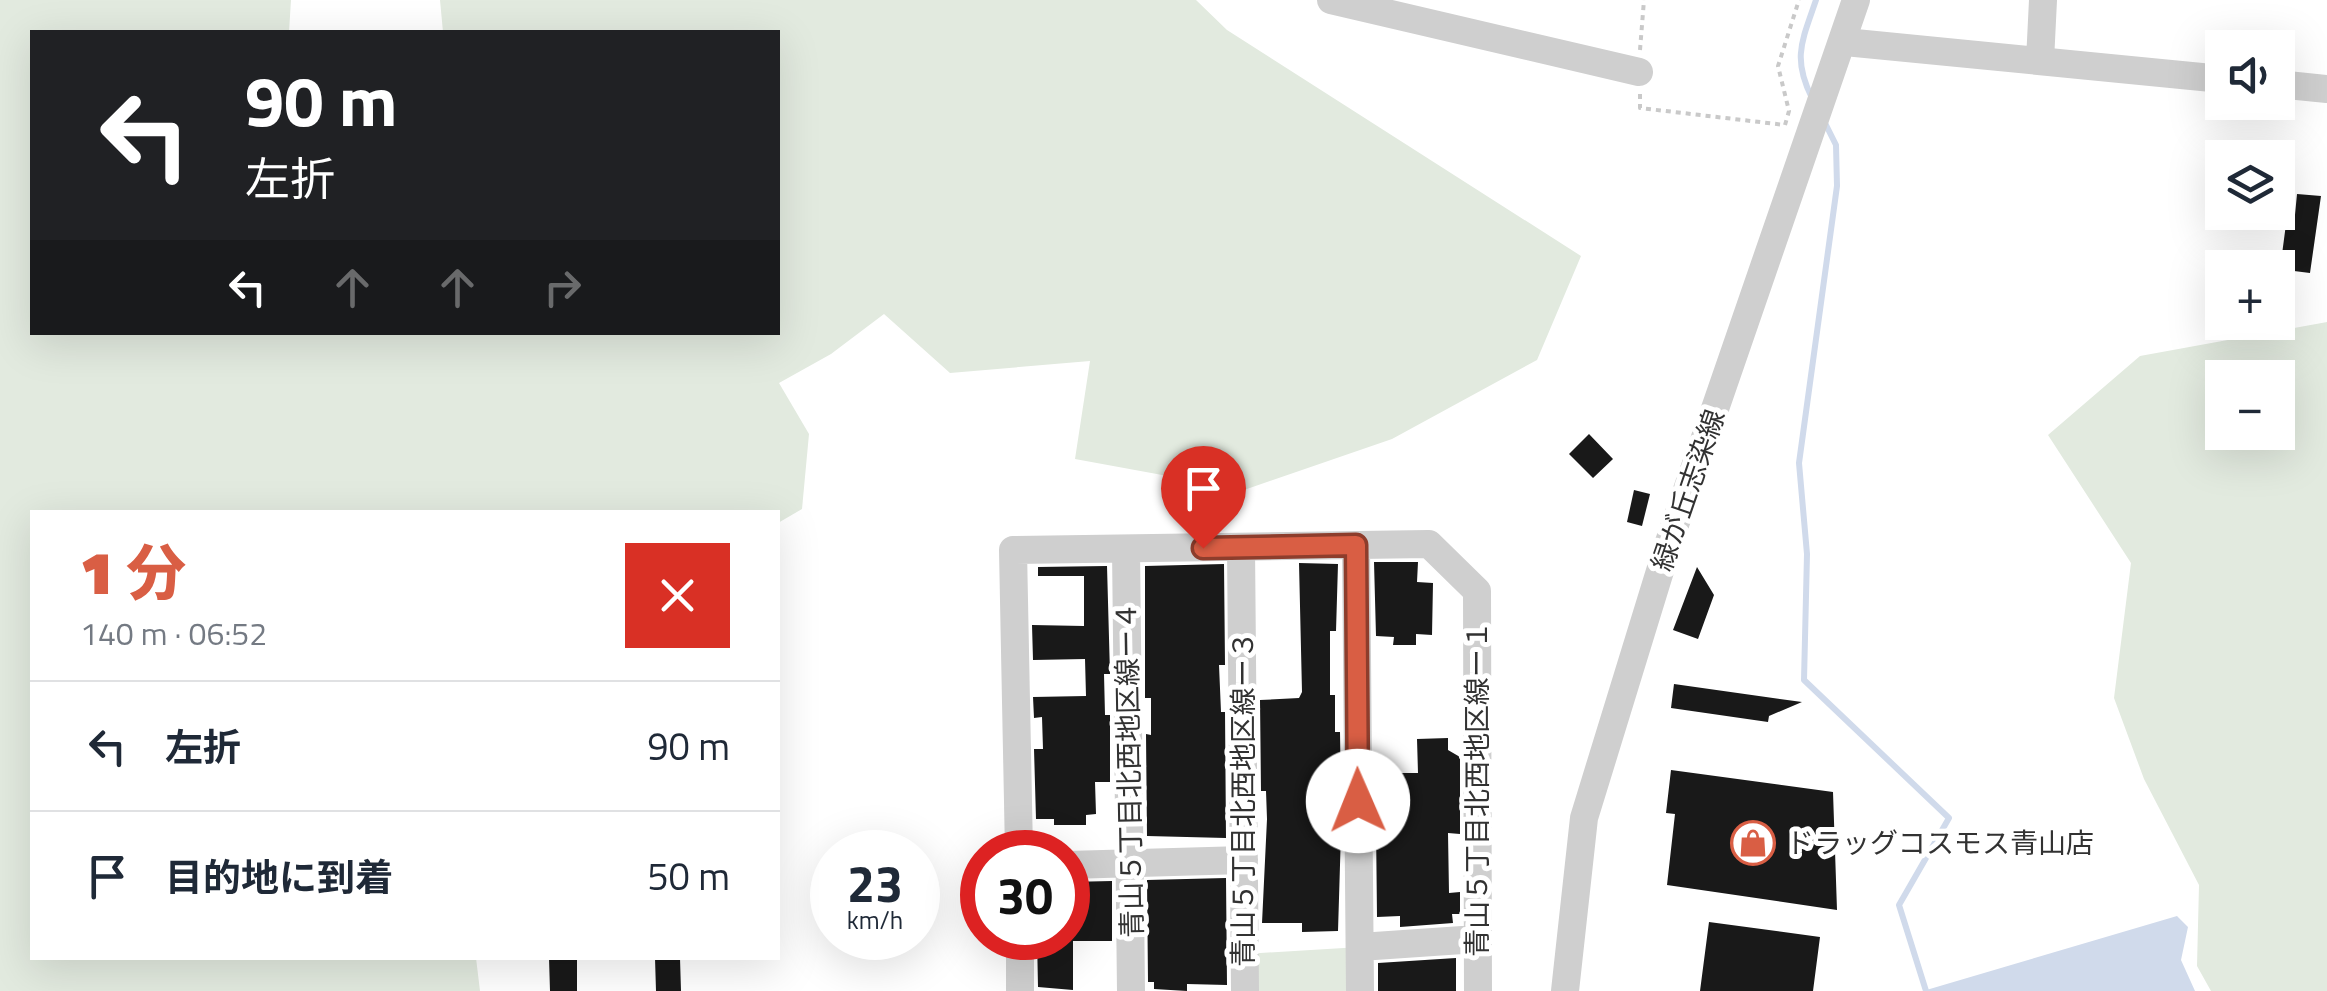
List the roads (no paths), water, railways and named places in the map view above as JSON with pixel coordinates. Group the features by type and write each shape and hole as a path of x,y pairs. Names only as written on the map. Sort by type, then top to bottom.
{"street":[{"path":"1331,0 1639,72"},
{"name":"緑が丘志染線","path":"1565,991 1584,818 1668,545 1845,42 1856,0"},
{"path":"2040,60 2043,0"},
{"path":"1845,42 2205,76"},
{"path":"2295,86 2327,89"},
{"name":"青山５丁目北西地区線ー１","path":"1019,830 1013,550 1428,544 1477,591 1478,991"},
{"path":"1356,545 1360,991"},
{"name":"青山５丁目北西地区線ー３","path":"1241,547 1245,991"},
{"name":"青山５丁目北西地区線ー４","path":"1126,548 1131,991"},
{"path":"1090,865 1244,860"},
{"path":"1360,947 1477,939"},
{"path":"1020,960 1020,991"}],"water":[{"path":"2177,916 2188,927 2181,960 2195,991 1923,991"}],"waterway":[{"path":"1812,98 1802,72 1801,49 1816,0"},
{"path":"1825,123 1836,145 1837,186 1799,463 1807,554 1804,680 1949,818 1899,905 1926,991"}],"place":[{"name":"ドラッグコスモス青山店","path":"1753,843"}]}
